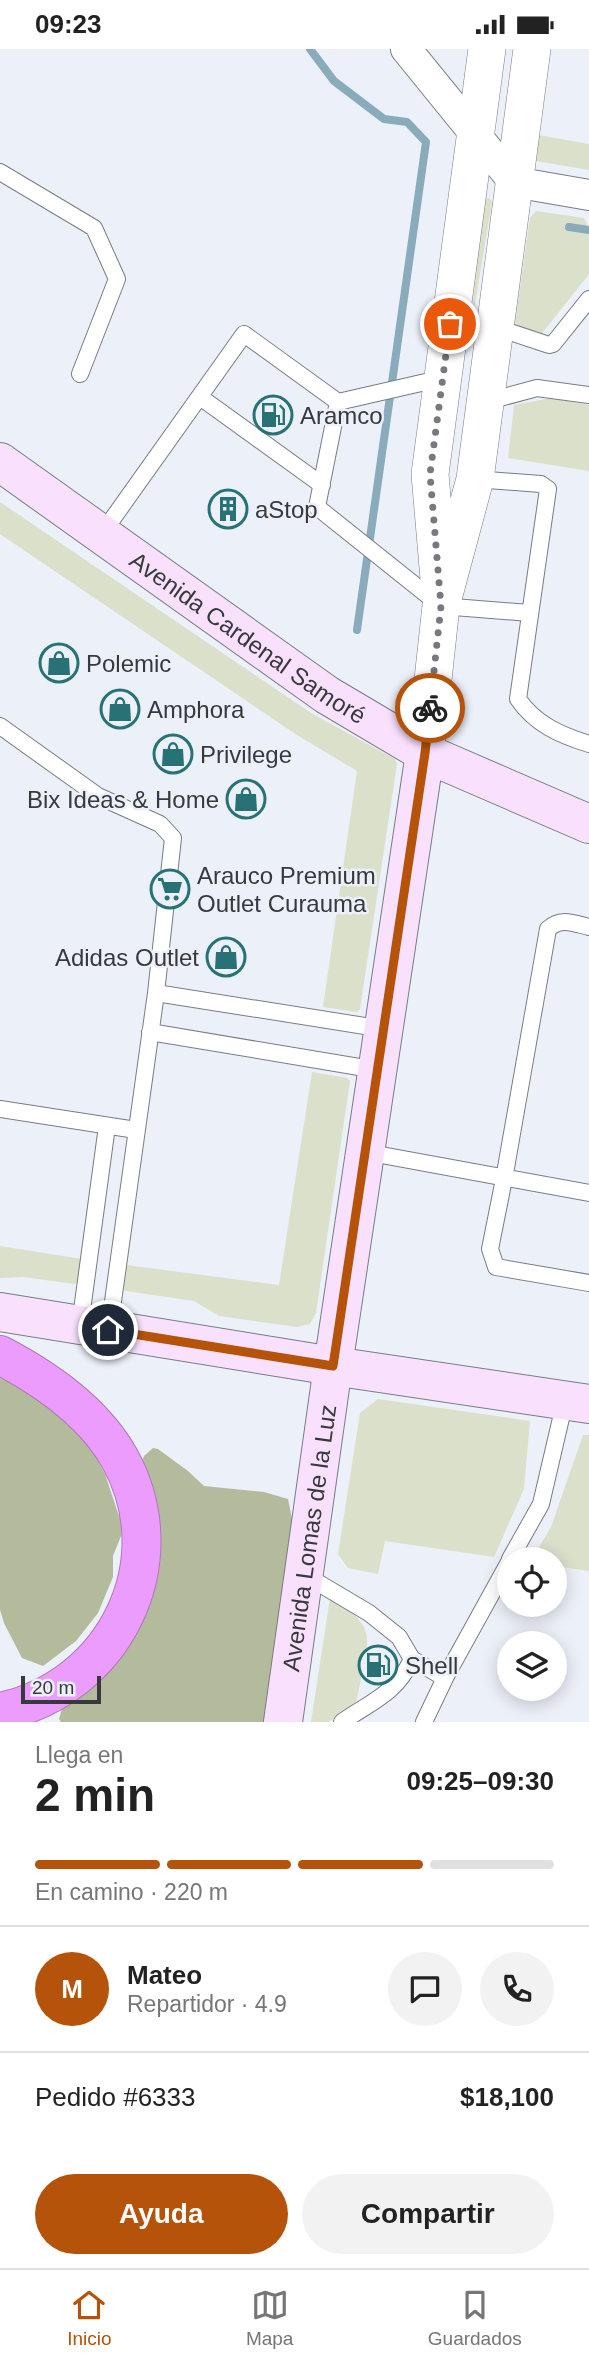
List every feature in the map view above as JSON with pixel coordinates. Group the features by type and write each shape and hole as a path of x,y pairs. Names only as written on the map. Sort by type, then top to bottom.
{"highway":[{"path":"0,1355 72,1402 104,1435 130,1480 142,1531 137,1584 120,1625 107,1644 76,1676 57,1688 34,1701 0,1711"}],"main road":[{"name":"Avenida Cardenal Samoré","path":"0,462 327,695 425,753 589,824"},
{"name":"Avenida Lomas de la Luz","path":"283,1722 333,1366 425,753"},
{"path":"0,1312 577,1402"}],"street":[{"path":"406,49 514,182 585,201"},
{"name":"Avenida Lomas de la Luz","path":"441,606 430,474 426,381 476,135 487,49"},
{"name":"Avenida Lomas de la Luz","path":"425,753 441,606 475,479 532,49"}],"lane":[{"path":"0,172 94,228 117,279 80,374"},
{"path":"495,327 553,344 589,299"},
{"path":"101,535 244,334 338,402 426,381"},
{"path":"485,402 537,389 589,395"},
{"path":"200,397 322,485"},
{"path":"338,402 317,507 441,606 530,613"},
{"path":"475,479 545,486 548,489 518,699 528,713 561,735 589,744"},
{"path":"0,726 98,796 160,824 173,838 156,993 136,1130 94,1327"},
{"path":"589,927 563,921 555,922 548,929 489,1249 495,1267 589,1283"},
{"path":"156,993 384,1029"},
{"path":"150,1032 377,1070"},
{"path":"0,1109 136,1130"},
{"path":"94,1327 107,1126"},
{"path":"365,1152 589,1193"},
{"path":"517,1547 541,1504 577,1402"},
{"path":"304,1574 369,1613 399,1637 412,1659 445,1678"},
{"path":"424,1722 497,1584"},
{"path":"342,1722 385,1696 404,1676 412,1659"}],"green space":[{"path":"532,134 589,144 589,170 530,160"},
{"path":"489,198 492,202 473,316 475,201"},
{"path":"536,211 584,218 589,228 589,274 540,336 515,323 530,218"},
{"path":"551,398 589,405 589,471 508,458 514,405"},
{"path":"0,502 311,713 395,759 397,764 360,1009 357,1012 323,1007 357,771 297,735 0,534"},
{"path":"312,1072 347,1078 350,1081 316,1313 310,1324 297,1327 219,1316 194,1301 123,1289 126,1265 279,1285"},
{"path":"0,1246 82,1259 79,1282 75,1284 23,1277 0,1278"},
{"path":"0,1378 29,1391 68,1418 90,1446 105,1474 122,1525 121,1536 113,1556 113,1577 98,1613 76,1641 43,1666 22,1658 0,1610"},
{"path":"378,1399 530,1421 524,1489 494,1557 385,1541 378,1574 348,1568 338,1554 360,1413"},
{"path":"583,1435 589,1435 589,1571 567,1568 567,1547 539,1547 551,1527"},
{"path":"153,1448 188,1471 204,1486 264,1492 288,1499 296,1539 270,1722 61,1722 59,1719 63,1705 120,1645 140,1466 144,1456"},
{"path":"330,1598 348,1609 363,1625 367,1638 366,1653 356,1705 328,1722 311,1722"}],"waterway":[{"path":"310,49 334,81 384,119 407,122 426,142 357,630"},
{"path":"569,227 589,230"}],"way so far":[{"path":"430,708 441,606 430,474 450,324"}],"place":[{"name":"Aramco","path":"273,415"},
{"name":"aStop","path":"228,509"},
{"name":"Polemic","path":"59,663"},
{"name":"Amphora","path":"120,709"},
{"name":"Privilege","path":"173,754"},
{"name":"Bix Ideas & Home","path":"246,799"},
{"name":"Arauco Premium Outlet Curauma","path":"170,889"},
{"name":"Adidas Outlet","path":"226,957"},
{"name":"Shell","path":"378,1665"}],"route":[{"path":"108,1330 333,1366 430,708"}]}
